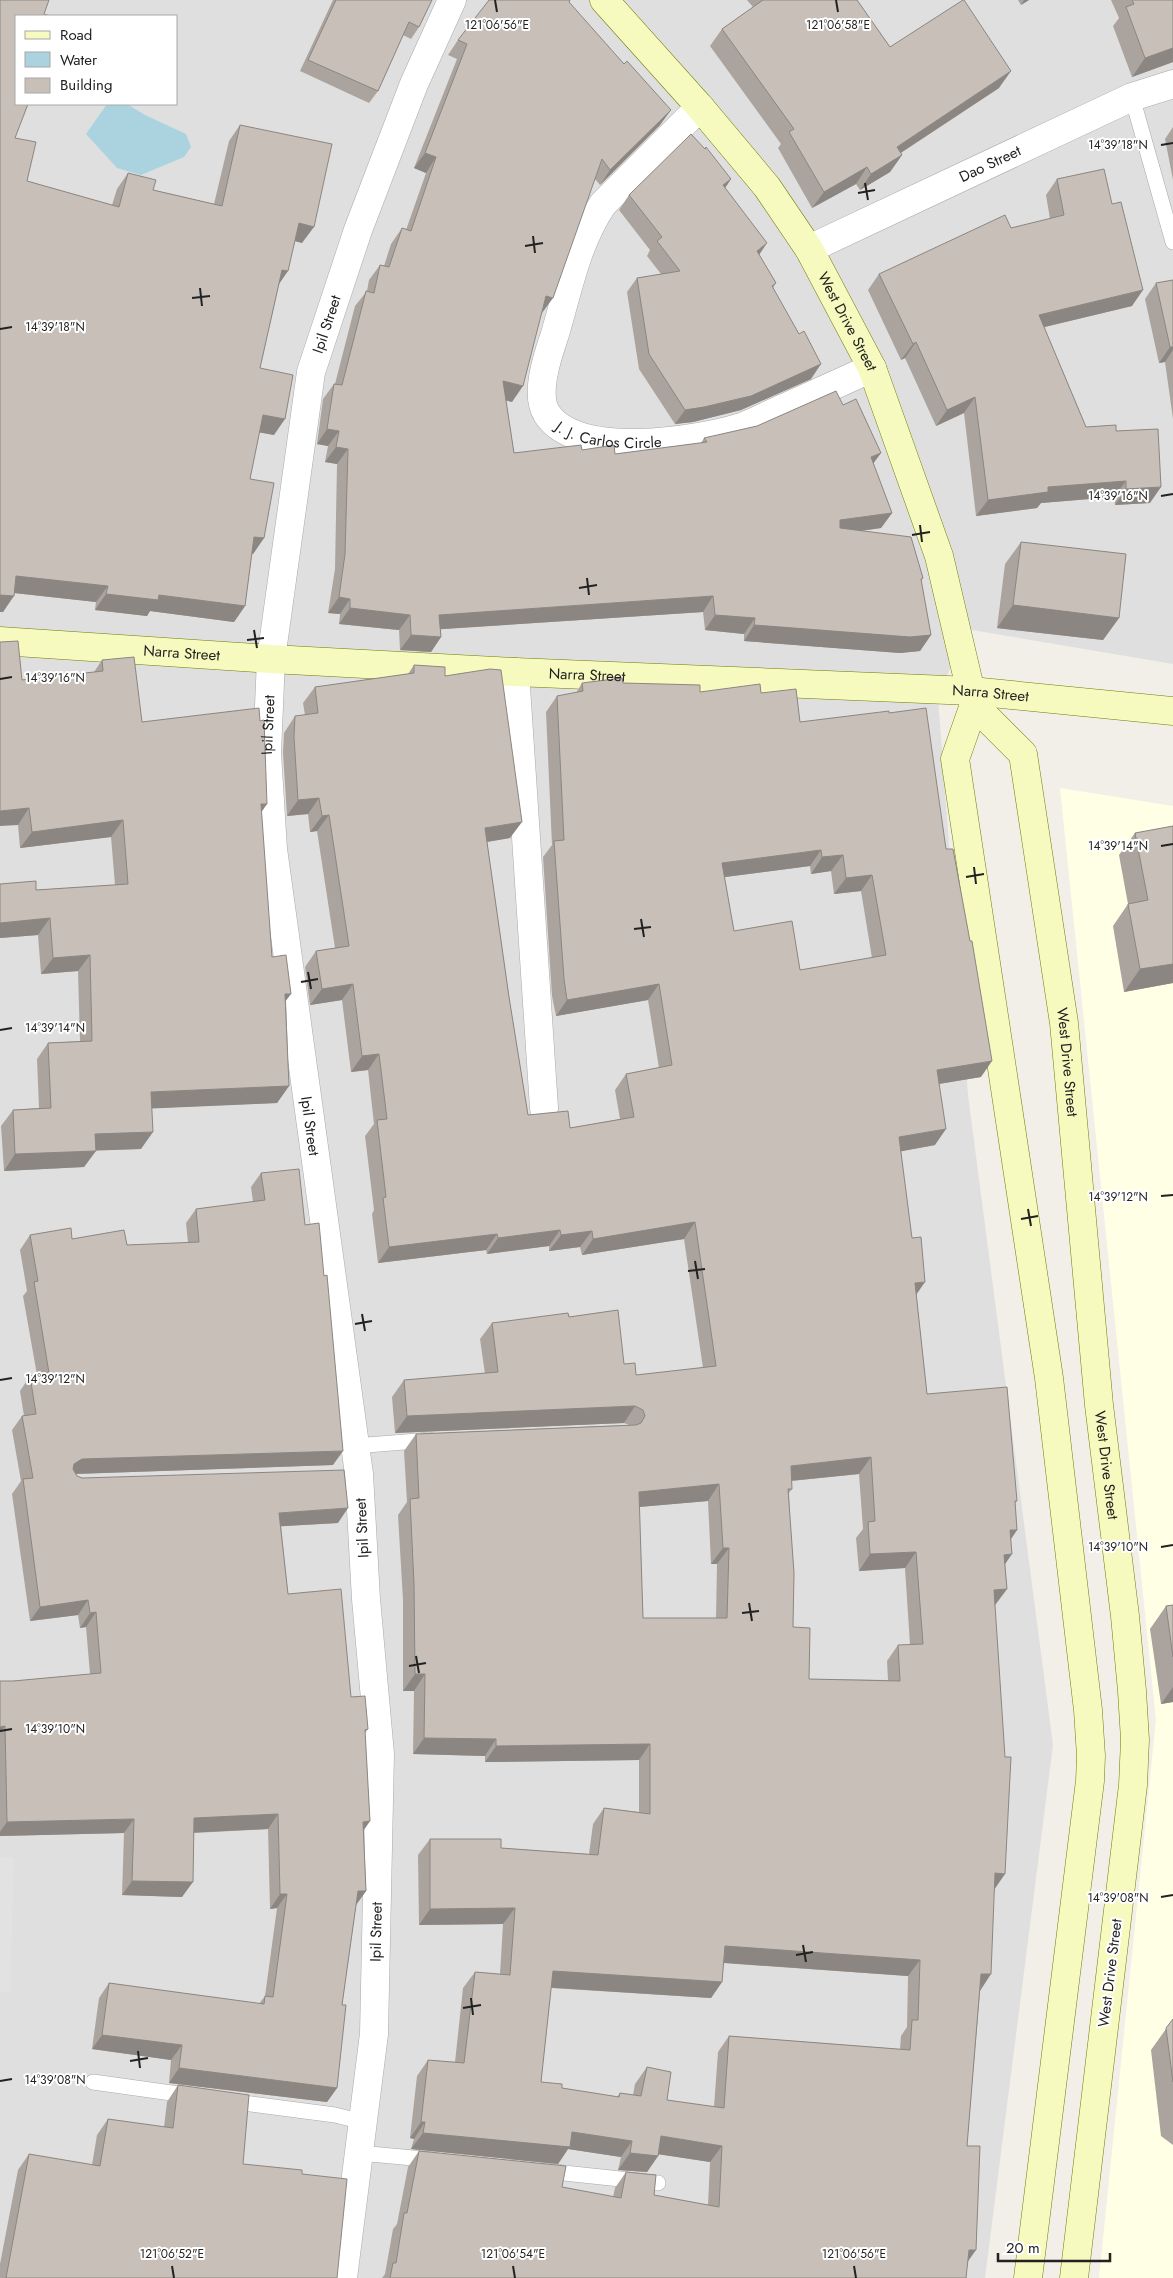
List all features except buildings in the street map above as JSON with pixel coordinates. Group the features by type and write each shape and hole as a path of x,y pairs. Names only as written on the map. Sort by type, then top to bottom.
{"street":[{"name":"Ipil Street","path":"343,2278 374,2034 380,1754 354,1474 354,1446 273,849 267,753 271,659 311,372 362,221 414,84 452,0"},
{"name":"West Drive Street","path":"604,0 700,107 767,187 809,249 872,368 938,556 973,698 1023,754 1064,1023 1099,1405 1125,1616 1135,1740 1132,1785 1074,2278"},
{"name":"Dao Street","path":"809,249 1132,97 1173,84"},
{"name":"J. J. Carlos Circle","path":"700,107 603,204 591,222 582,244 544,369 542,394 546,413 561,429 583,438 618,443 679,440 742,426 872,368"},
{"name":"Narra Street","path":"0,641 271,659 1173,711"},
{"path":"515,672 544,1108"},
{"path":"973,698 955,759 1049,1378 1088,1710 1091,1756 1089,1791 1028,2278"}],"lane":[{"path":"1132,97 1173,242"},
{"path":"354,1446 447,1440"},
{"path":"93,2082 335,2115 363,2122"},
{"path":"359,2153 454,2162"},
{"path":"530,2169 658,2183"}],"shaded area":[{"path":"0,0 1173,0 1173,664 966,629 938,698 968,1095 1053,1745 985,2278 0,2278"},
{"path":"1060,788 1173,806 1173,2278 1099,2278 1156,1720"},
{"path":"0,1857 14,1858 10,1992 0,1992"}],"water":[{"path":"106,105 129,105 145,115 186,134 191,147 184,157 141,175 117,168 86,134"}]}
